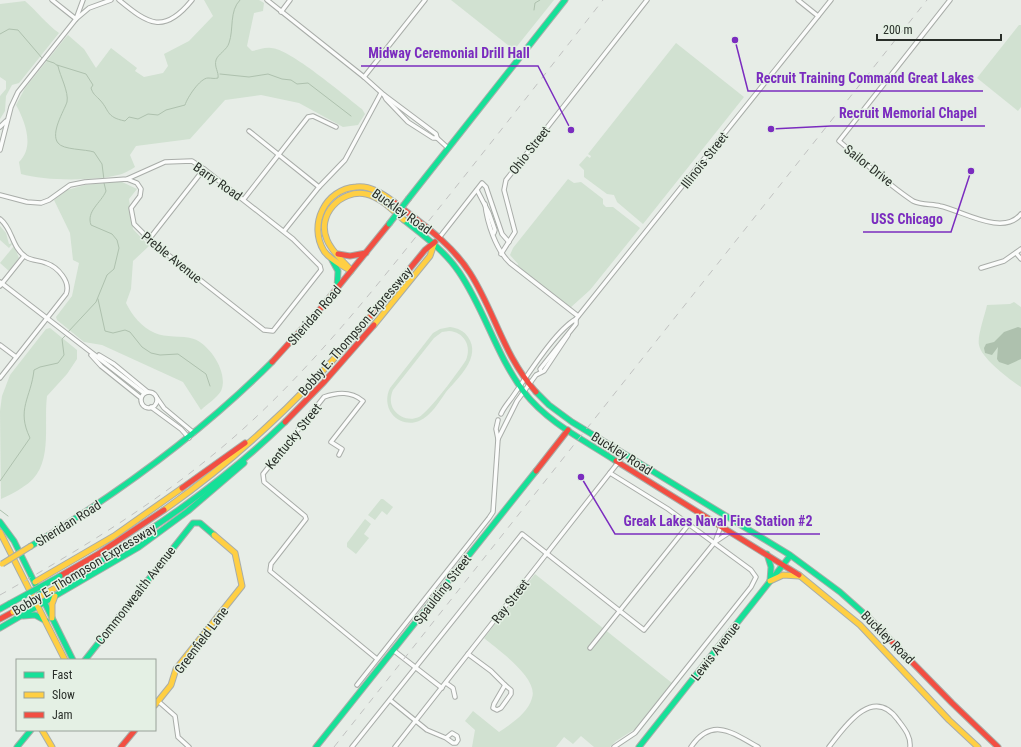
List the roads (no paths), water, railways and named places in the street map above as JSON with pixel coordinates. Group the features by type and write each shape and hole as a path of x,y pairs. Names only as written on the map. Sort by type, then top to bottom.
{"main road":[{"name":"Sheridan Road","path":"1,564 129,484 189,438 228,405 278,356 366,253 566,0"},
{"name":"Buckley Road","path":"351,271 330,257 322,247 318,236 318,218 325,202 334,194 348,188 361,186 376,190 439,238 456,254 471,274 505,347 524,379 557,412 624,455 790,556 831,585 861,610 966,718 998,747"},
{"name":"Buckley Road","path":"351,271 344,261 336,254 326,238 325,221 334,203 343,197 354,194 366,194 375,197 434,244 452,262 462,276 498,351 524,392 547,415 568,430 767,554 799,576 853,619 948,718 978,747"},
{"name":"Bobby E. Thompson Expressway","path":"0,609 60,576 133,532 208,477 254,438 295,400 330,363 420,256 439,238"},
{"name":"Bobby E. Thompson Expressway","path":"0,619 64,583 154,528 205,490 264,441 308,400 372,329 430,256 434,244"},
{"path":"336,254 350,256 366,253"},
{"path":"330,257 338,271 337,288"},
{"name":"Spaulding Street","path":"316,747 568,430"},
{"path":"35,582 114,536 183,488 239,445 254,438"},
{"path":"0,628 139,547 182,516 238,469 264,441"},
{"path":"0,522 10,534 72,659"},
{"name":"Greenfield Lane","path":"156,703 171,685 176,669 241,588 240,573 234,551 200,523 193,523 185,531"},
{"name":"Commonwealth Avenue","path":"86,659 185,531"},
{"path":"0,532 65,659"},
{"path":"767,554 771,566 770,581 783,575 799,576"},
{"name":"Lewis Avenue","path":"639,747 790,556"},
{"path":"52,618 52,604 55,596"},
{"path":"853,619 861,610"},
{"path":"22,616 35,615 46,621"},
{"path":"17,747 30,731"},
{"path":"43,731 52,747"},
{"path":"121,747 134,731"}],"street":[{"path":"52,0 76,19"},
{"path":"76,19 83,0"},
{"path":"0,150 8,117 18,92 76,19 89,8 111,0"},
{"path":"119,0 143,19 155,22 163,22 174,18 192,0"},
{"path":"281,12 290,0"},
{"path":"364,76 425,0"},
{"name":"Ohio Street","path":"501,254 515,234 504,190 506,180 647,0"},
{"path":"798,0 818,16"},
{"name":"Illinois Street","path":"501,414 524,379 570,323 577,318 831,0"},
{"name":"Sailor Drive","path":"950,0 839,141 914,201 952,209 987,222 1003,223 1018,218 1021,214"},
{"path":"268,1 364,76 383,94 400,115 415,128 423,131 433,138 437,138"},
{"path":"383,94 388,96 436,134 437,138 448,148"},
{"path":"284,232 319,188 345,160 383,94"},
{"path":"244,199 308,117 313,116 336,128"},
{"path":"0,127 8,117"},
{"path":"249,131 319,188"},
{"name":"Barry Road","path":"0,195 27,202 41,203 49,200 70,185 85,182 127,179 165,162 192,161 244,199 284,232 320,266 321,270 273,331 267,331 257,325"},
{"path":"150,238 204,169"},
{"name":"Preble Avenue","path":"127,179 137,183 141,189 140,196 131,208 131,220 137,228 257,325"},
{"path":"439,238 482,183 486,187 502,234 509,242"},
{"path":"477,190 485,204 491,229 494,233 501,254 577,318"},
{"path":"0,219 9,228 14,244 24,256 33,260 47,263 66,281 67,291 0,378"},
{"path":"981,268 1004,261 1021,249"},
{"path":"1016,253 1021,259"},
{"path":"24,256 1,284 88,351 146,392 153,393 164,408 194,433"},
{"name":"Illinois Street","path":"498,440 513,407 529,385 541,371 546,368 567,339 568,335 576,324 577,318"},
{"path":"0,345 16,357"},
{"path":"88,351 101,366 141,398 143,405 151,407 180,429 189,438"},
{"path":"141,398 146,392"},
{"name":"Kentucky Street","path":"338,455 342,449 331,442 363,401 351,394 329,395 324,397 263,474 264,482 305,516 306,519 271,564 270,571 377,659"},
{"path":"151,407 156,404 157,398"},
{"path":"357,685 489,518 494,504 498,440 496,429 498,420"},
{"name":"Ray Street","path":"395,747 548,554 624,455"},
{"path":"610,473 715,542 754,573 756,578 751,587 635,733 614,747"},
{"path":"590,648 689,524"},
{"path":"715,542 721,526"},
{"path":"352,747 522,535 644,630 715,542 730,532"},
{"path":"394,650 442,688"},
{"path":"468,654 491,671 511,690 511,694 501,708 497,710 493,708 494,704 505,685"},
{"path":"446,683 453,688 456,697"},
{"path":"390,700 434,734 446,738"},
{"path":"156,703 174,716 178,737 189,747"},
{"path":"828,747 858,713 873,707 883,706 892,712 908,735 910,747"},
{"path":"691,747 704,732 721,729 730,731 758,747"}],"waterway":[{"path":"57,65 86,74 93,85 91,88 93,93 114,117 125,121 129,117 138,119 148,114 158,115 166,110 185,105 188,98 201,81 208,78 218,78 216,60 229,43 234,9 240,0"},
{"path":"534,10 535,3 540,0"},
{"path":"0,34 9,29 18,30 42,58"},
{"path":"45,60 58,66 67,94 67,102 58,122 56,139 58,143 64,147 94,152 102,164 104,180"},
{"path":"220,74 249,77 268,74 282,79 291,80 297,84 308,83 351,116"},
{"path":"68,332 96,302 107,275 114,269 119,248 117,240 112,234 91,225 90,220 92,211 106,191 104,183"},
{"path":"98,299 105,331 113,333 125,330 130,332 142,347 151,353 160,355 178,354 206,374 210,386"},
{"path":"0,481 30,438 26,428 24,411 34,370 58,363 64,355 62,339 66,335"},
{"path":"0,510 8,516"}],"railway":[{"path":"0,595 100,536 164,492 225,445 254,419 298,375 340,329 380,281 603,0"},
{"path":"334,747 927,0"}],"place":[{"name":"Recruit Training Command Great Lakes","path":"735,40"},
{"name":"Recruit Memorial Chapel","path":"771,129"},
{"name":"Midway Ceremonial Drill Hall","path":"571,130"},
{"name":"USS Chicago","path":"971,171"},
{"name":"Greak Lakes Naval Fire Station #2","path":"581,477"}]}
